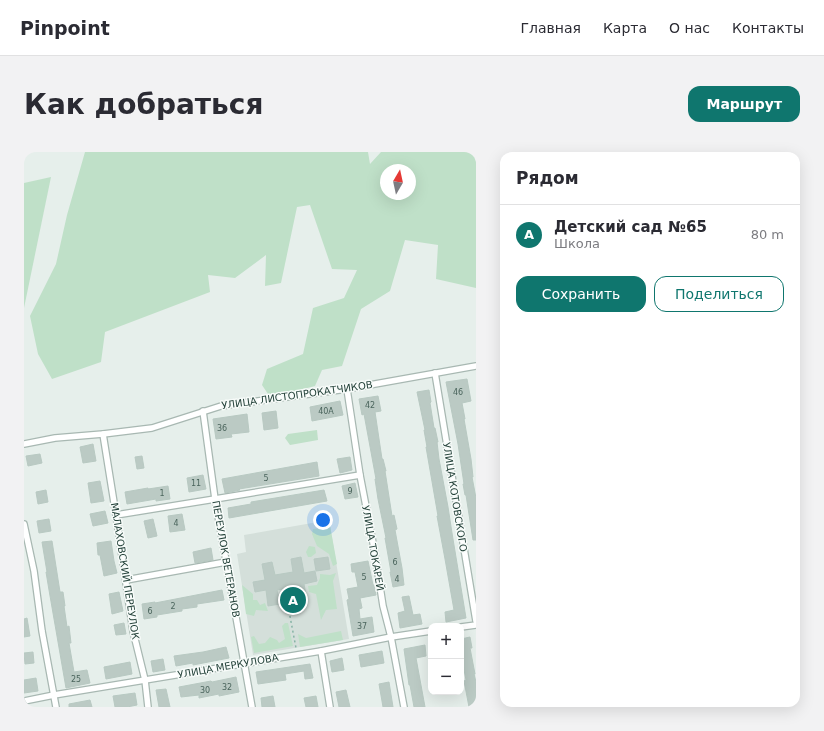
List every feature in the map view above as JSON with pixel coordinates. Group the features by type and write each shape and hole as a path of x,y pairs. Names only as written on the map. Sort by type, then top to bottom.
{"street":[{"name":"УЛИЦА ЛИСТОПРОКАТЧИКОВ","path":"24,444 55,438 152,428 221,406 347,389 476,366"},
{"name":"УЛИЦА КОТОВСКОГО","path":"435,373 476,621"},
{"name":"УЛИЦА ТОКАРЕЙ","path":"347,389 360,475 383,606 391,637 404,707"},
{"name":"ПЕРЕУЛОК ВЕТЕРАНОВ","path":"203,411 215,499 252,707"},
{"name":"МАЛАХОВСКИЙ ПЕРЕУЛОК","path":"103,434 133,631 145,680 148,707"},
{"path":"116,515 360,475"},
{"path":"24,524 34,571 42,631 56,707"},
{"path":"126,580 226,562"},
{"path":"464,627 476,625"},
{"name":"УЛИЦА МЕРКУЛОВА","path":"24,701 428,631"},
{"path":"321,651 330,707"}],"path":[{"path":"289,611 297,655"}],"shaded area":[{"path":"329,520 349,639 253,655 237,554 246,552 244,535"}],"green space":[{"path":"85,152 368,152 370,164 381,152 476,152 476,288 436,279 438,245 405,240 390,291 361,309 342,366 322,370 315,386 288,393 268,394 262,385 267,369 303,354 313,308 344,298 357,270 332,269 310,205 297,207 281,283 265,286 266,255 235,278 208,275 210,292 105,332 101,362 52,379 38,354 30,316 56,264 67,215"},
{"path":"51,177 24,308 24,183"},
{"path":"317,430 318,440 290,445 285,438 288,434"},
{"path":"329,520 337,564 333,566 329,554 317,546 312,534 313,529 324,528 322,521"},
{"path":"309,546 315,547 316,553 311,557 308,557 306,552"},
{"path":"336,573 333,581 337,609 326,610 321,620 316,594 309,592 308,586 317,585 320,574 330,575"},
{"path":"242,585 253,594 253,600 257,600 260,605 265,603 268,611 256,610 254,616 246,614"},
{"path":"285,623 288,623 293,646 254,653 251,637 254,636 259,644 265,643 270,637 277,640 279,643 285,639 282,626"},
{"path":"341,631 343,640 300,647 298,634 306,638"}],"building":[{"path":"467,379 471,401 462,403 476,498 476,540 473,540 463,484 458,444 446,382"},
{"path":"429,390 466,618 446,622 445,612 454,610 437,516 426,447 425,430 417,392"},
{"path":"378,396 381,411 375,412 382,459 386,471 392,516 394,515 397,529 395,530 404,585 393,587 376,479 364,414 362,415 359,399"},
{"path":"340,401 343,415 312,421 310,407"},
{"path":"276,411 278,428 264,430 262,413"},
{"path":"247,414 249,432 231,434 232,437 216,439 213,419"},
{"path":"93,444 96,461 83,463 80,447"},
{"path":"40,454 42,463 28,466 26,456"},
{"path":"142,456 144,468 137,469 135,457"},
{"path":"350,457 352,470 340,473 337,459"},
{"path":"317,462 319,476 239,489 240,490 225,493 222,479"},
{"path":"203,475 206,489 189,492 187,478"},
{"path":"100,481 104,501 91,503 88,483"},
{"path":"355,483 358,497 345,499 342,486"},
{"path":"168,486 170,499 156,501 156,499 127,504 125,492"},
{"path":"46,490 48,502 38,504 36,492"},
{"path":"324,490 327,501 229,518 228,508 251,504 251,502"},
{"path":"105,511 108,523 93,526 90,514"},
{"path":"182,514 185,530 170,532 168,516"},
{"path":"49,519 51,531 39,533 37,521"},
{"path":"153,519 157,536 148,538 144,521"},
{"path":"52,541 60,592 63,592 67,627 69,626 71,643 69,643 74,672 87,670 90,683 66,688 42,542"},
{"path":"111,541 117,573 104,576 100,555 98,555 97,543"},
{"path":"211,548 213,560 195,563 193,552"},
{"path":"301,557 304,573 315,571 317,581 304,584 307,600 297,602 295,587 277,590 280,604 268,606 266,590 255,592 253,582 265,580 262,564 272,562 275,575 293,572 291,559"},
{"path":"328,557 330,569 316,571 314,559"},
{"path":"368,561 376,595 360,598 362,608 359,609 360,619 372,617 374,632 353,636 347,600 349,599 347,589 358,587 355,572 352,572 351,564"},
{"path":"222,590 224,600 197,604 197,607 182,609 182,611 157,615 157,617 144,619 142,604 155,603"},
{"path":"119,592 123,611 112,614 109,594"},
{"path":"409,596 413,615 420,614 422,624 400,628 398,613 405,611 402,597"},
{"path":"27,618 30,636 24,637 24,619"},
{"path":"124,623 126,634 116,635 114,625"},
{"path":"470,637 472,648 470,648 476,682 476,707 469,707 464,681 466,680 464,670 464,638"},
{"path":"425,645 426,656 416,658 425,707 414,707 404,649"},
{"path":"226,647 229,658 193,665 193,663 176,666 174,656"},
{"path":"382,651 384,663 361,667 359,655"},
{"path":"33,652 34,663 25,664 24,653"},
{"path":"342,658 344,670 332,672 330,661"},
{"path":"163,659 165,670 153,672 151,661"},
{"path":"130,662 132,674 106,679 104,667"},
{"path":"310,664 313,678 305,679 304,671 285,674 286,680 258,684 256,672"},
{"path":"236,677 239,692 199,698 199,695 181,697 179,687"},
{"path":"36,678 38,691 24,693 24,680"},
{"path":"389,682 393,707 383,707 379,684"},
{"path":"166,689 170,707 159,707 156,690"},
{"path":"346,690 350,707 339,707 336,692"},
{"path":"135,693 137,705 115,707 113,696"},
{"path":"273,696 275,707 262,707 261,698"},
{"path":"316,696 318,707 306,707 304,698"},
{"path":"90,700 92,707 69,707 69,704"}],"place":[{"name":"Детский сад №65","path":"293,600"}]}
